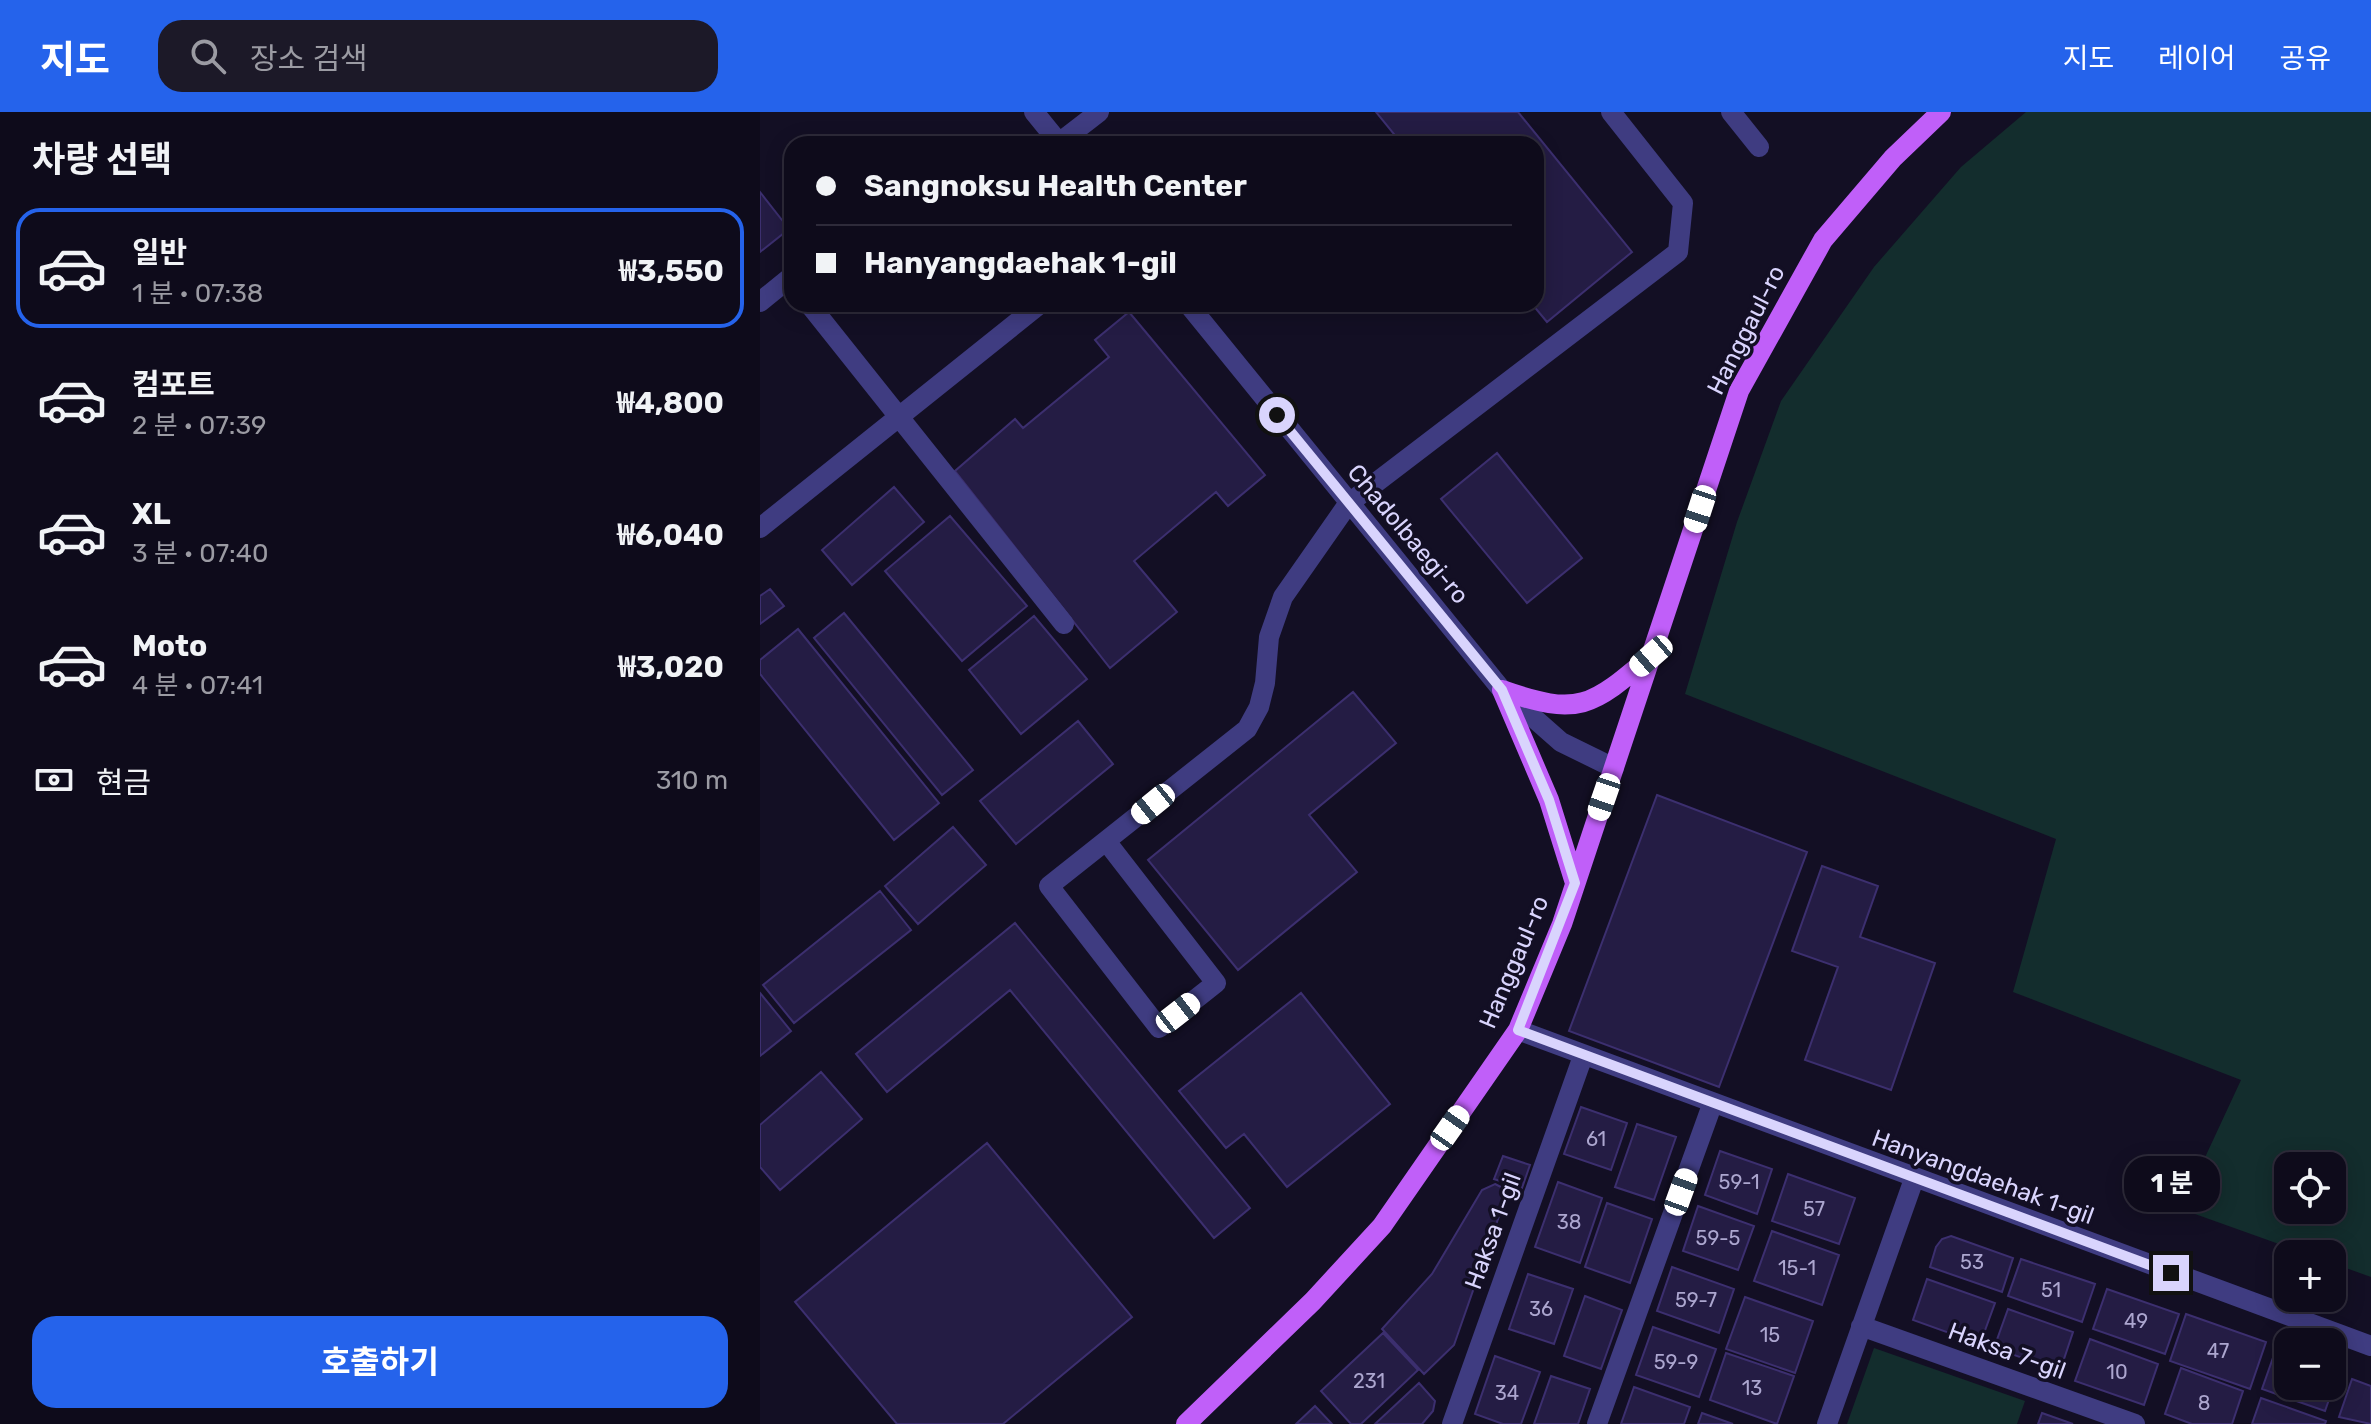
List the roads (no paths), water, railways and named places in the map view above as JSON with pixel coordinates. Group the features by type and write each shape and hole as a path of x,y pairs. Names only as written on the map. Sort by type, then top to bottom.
{"main road":[{"name":"Hanggaul-ro","path":"1188,1423 1313,1301 1382,1226 1518,1030 1575,883 1739,391 1823,240 1893,158 1941,112"},
{"path":"1502,690 1565,707 1590,702 1651,656"},
{"path":"1502,690 1549,800 1575,883"}],"street":[{"path":"1034,112 1054,136"},
{"path":"1070,136 1099,112"},
{"path":"1106,841 1216,983 1159,1028 1049,886 1247,729 1259,707 1265,683 1269,637 1283,597 1348,504 1678,252 1683,203 1611,112"},
{"path":"1731,112 1759,147"},
{"path":"760,302 784,284"},
{"path":"815,312 1064,624"},
{"path":"760,528 1030,312"},
{"name":"Chadolbaegi-ro","path":"1194,312 1502,690 1561,742 1614,768"},
{"name":"Hanyangdaehak 1-gil","path":"1518,1030 1712,1105 2371,1346"},
{"name":"Haksa 1-gil","path":"1452,1424 1583,1056"},
{"path":"1597,1424 1712,1105"},
{"path":"1827,1424 1914,1179"},
{"name":"Haksa 7-gil","path":"1861,1326 2135,1424"}]}
